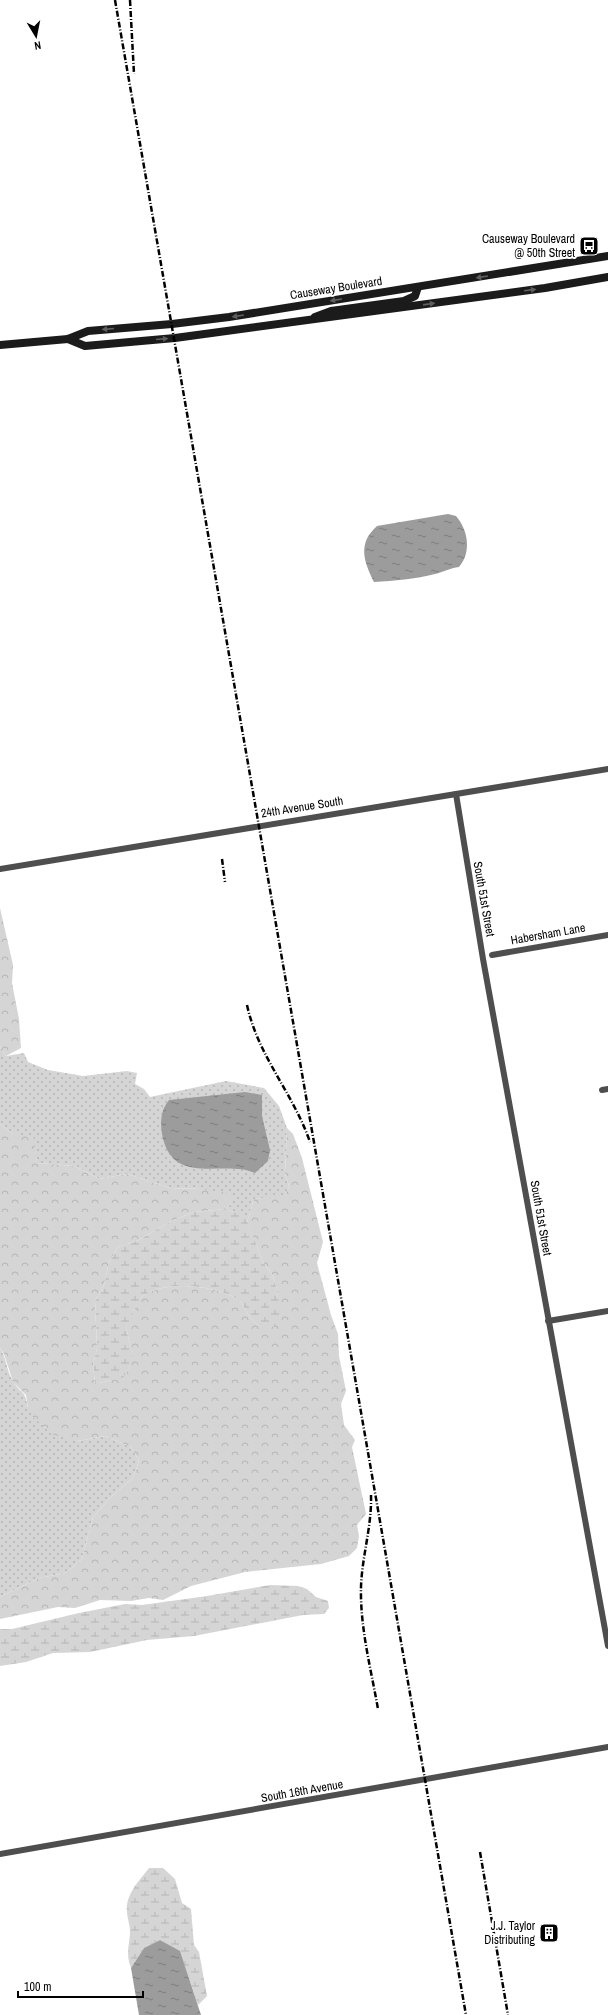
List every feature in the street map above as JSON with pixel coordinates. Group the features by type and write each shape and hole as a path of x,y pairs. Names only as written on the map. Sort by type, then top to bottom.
{"main road":[{"name":"Causeway Boulevard","path":"0,346 68,339 88,331 230,317 608,256"},
{"name":"Causeway Boulevard","path":"68,339 85,346 175,338 545,288 608,277"},
{"path":"311,320 319,314 331,310 404,301 415,296 418,287"}],"street":[{"name":"24th Avenue South","path":"0,869 608,769"},
{"name":"South 51st Street","path":"456,794 548,1321 608,1646"},
{"name":"Habersham Lane","path":"492,955 608,935"},
{"path":"548,1321 608,1311"},
{"name":"South 16th Avenue","path":"0,1854 608,1747"}],"green space":[{"path":"0,908 13,965 12,983 19,1019 21,1048 6,1056 0,1046"},
{"path":"0,1046 6,1056 24,1053 28,1062 48,1070 83,1076 127,1071 137,1073 135,1084 144,1089 150,1097 226,1081 264,1088 279,1106 287,1128 285,1173 289,1186 285,1197 254,1199 247,1222 244,1216 226,1209 231,1203 201,1189 170,1188 127,1174 99,1179 75,1166 37,1163 33,1139 12,1133 0,1124"},
{"path":"0,1124 12,1133 34,1138 37,1163 75,1166 99,1179 127,1174 170,1188 201,1189 231,1195 231,1203 226,1209 194,1212 171,1221 139,1240 118,1247 109,1262 104,1285 95,1301 97,1348 93,1365 95,1384 111,1380 122,1380 129,1366 132,1355 126,1328 138,1302 143,1296 153,1291 177,1286 190,1286 216,1290 241,1302 247,1313 262,1328 278,1300 277,1289 272,1274 263,1262 247,1222 254,1199 285,1196 289,1186 285,1173 287,1128 293,1134 302,1158 323,1242 317,1263 331,1315 338,1334 339,1356 346,1391 341,1404 344,1425 355,1440 352,1447 366,1514 357,1525 359,1536 357,1548 349,1556 321,1564 245,1572 191,1586 163,1600 149,1598 131,1601 100,1600 75,1608 58,1607 0,1619 0,1597 39,1578 66,1573 82,1559 93,1517 111,1497 133,1478 139,1461 131,1447 105,1436 78,1441 54,1435 33,1417 28,1408 26,1395 13,1382 4,1354 0,1348"},
{"path":"226,1209 245,1216 263,1262 272,1274 277,1289 280,1314 276,1326 262,1329 247,1313 239,1300 216,1290 190,1286 177,1286 153,1291 141,1298 126,1328 132,1355 127,1372 122,1380 111,1380 95,1384 93,1365 97,1348 95,1301 104,1285 109,1262 118,1247 139,1240 171,1221 194,1212"},
{"path":"0,1348 11,1377 26,1397 28,1408 78,1441 105,1436 131,1447 139,1461 133,1478 111,1497 93,1517 82,1559 66,1573 39,1578 0,1597"},
{"path":"270,1585 298,1586 307,1589 316,1597 328,1601 329,1608 324,1614 303,1615 194,1636 147,1640 90,1652 53,1653 26,1662 0,1666 0,1629 12,1629 125,1604 142,1605"},
{"path":"149,1868 163,1868 175,1879 182,1903 191,1909 194,1945 199,1952 207,1996 198,2005 180,1952 160,1940 144,1948 131,1968 129,1963 128,1949 130,1926 127,1914 128,1900 137,1883"}],"water":[{"path":"448,514 456,516 466,534 466,555 459,567 420,577 374,582 367,566 364,552 367,539 377,526"},
{"path":"245,1092 262,1095 262,1116 270,1150 268,1161 255,1173 242,1170 200,1168 187,1166 176,1161 168,1151 161,1129 163,1112 169,1100"},
{"path":"160,1940 180,1951 201,2015 139,2015 131,1968 144,1948"}],"railway":[{"path":"115,0 466,2015"},
{"path":"130,0 134,74"},
{"path":"222,859 225,882"},
{"path":"247,1005 252,1024 259,1041 295,1107 310,1142"},
{"path":"371,1495 370,1518 362,1575 361,1602 366,1648 378,1709"},
{"path":"480,1852 508,2015"}],"place":[{"name":"Causeway Boulevard @ 50th Street","path":"589,246"},
{"name":"J.J. Taylor Distributing","path":"549,1933"}]}
